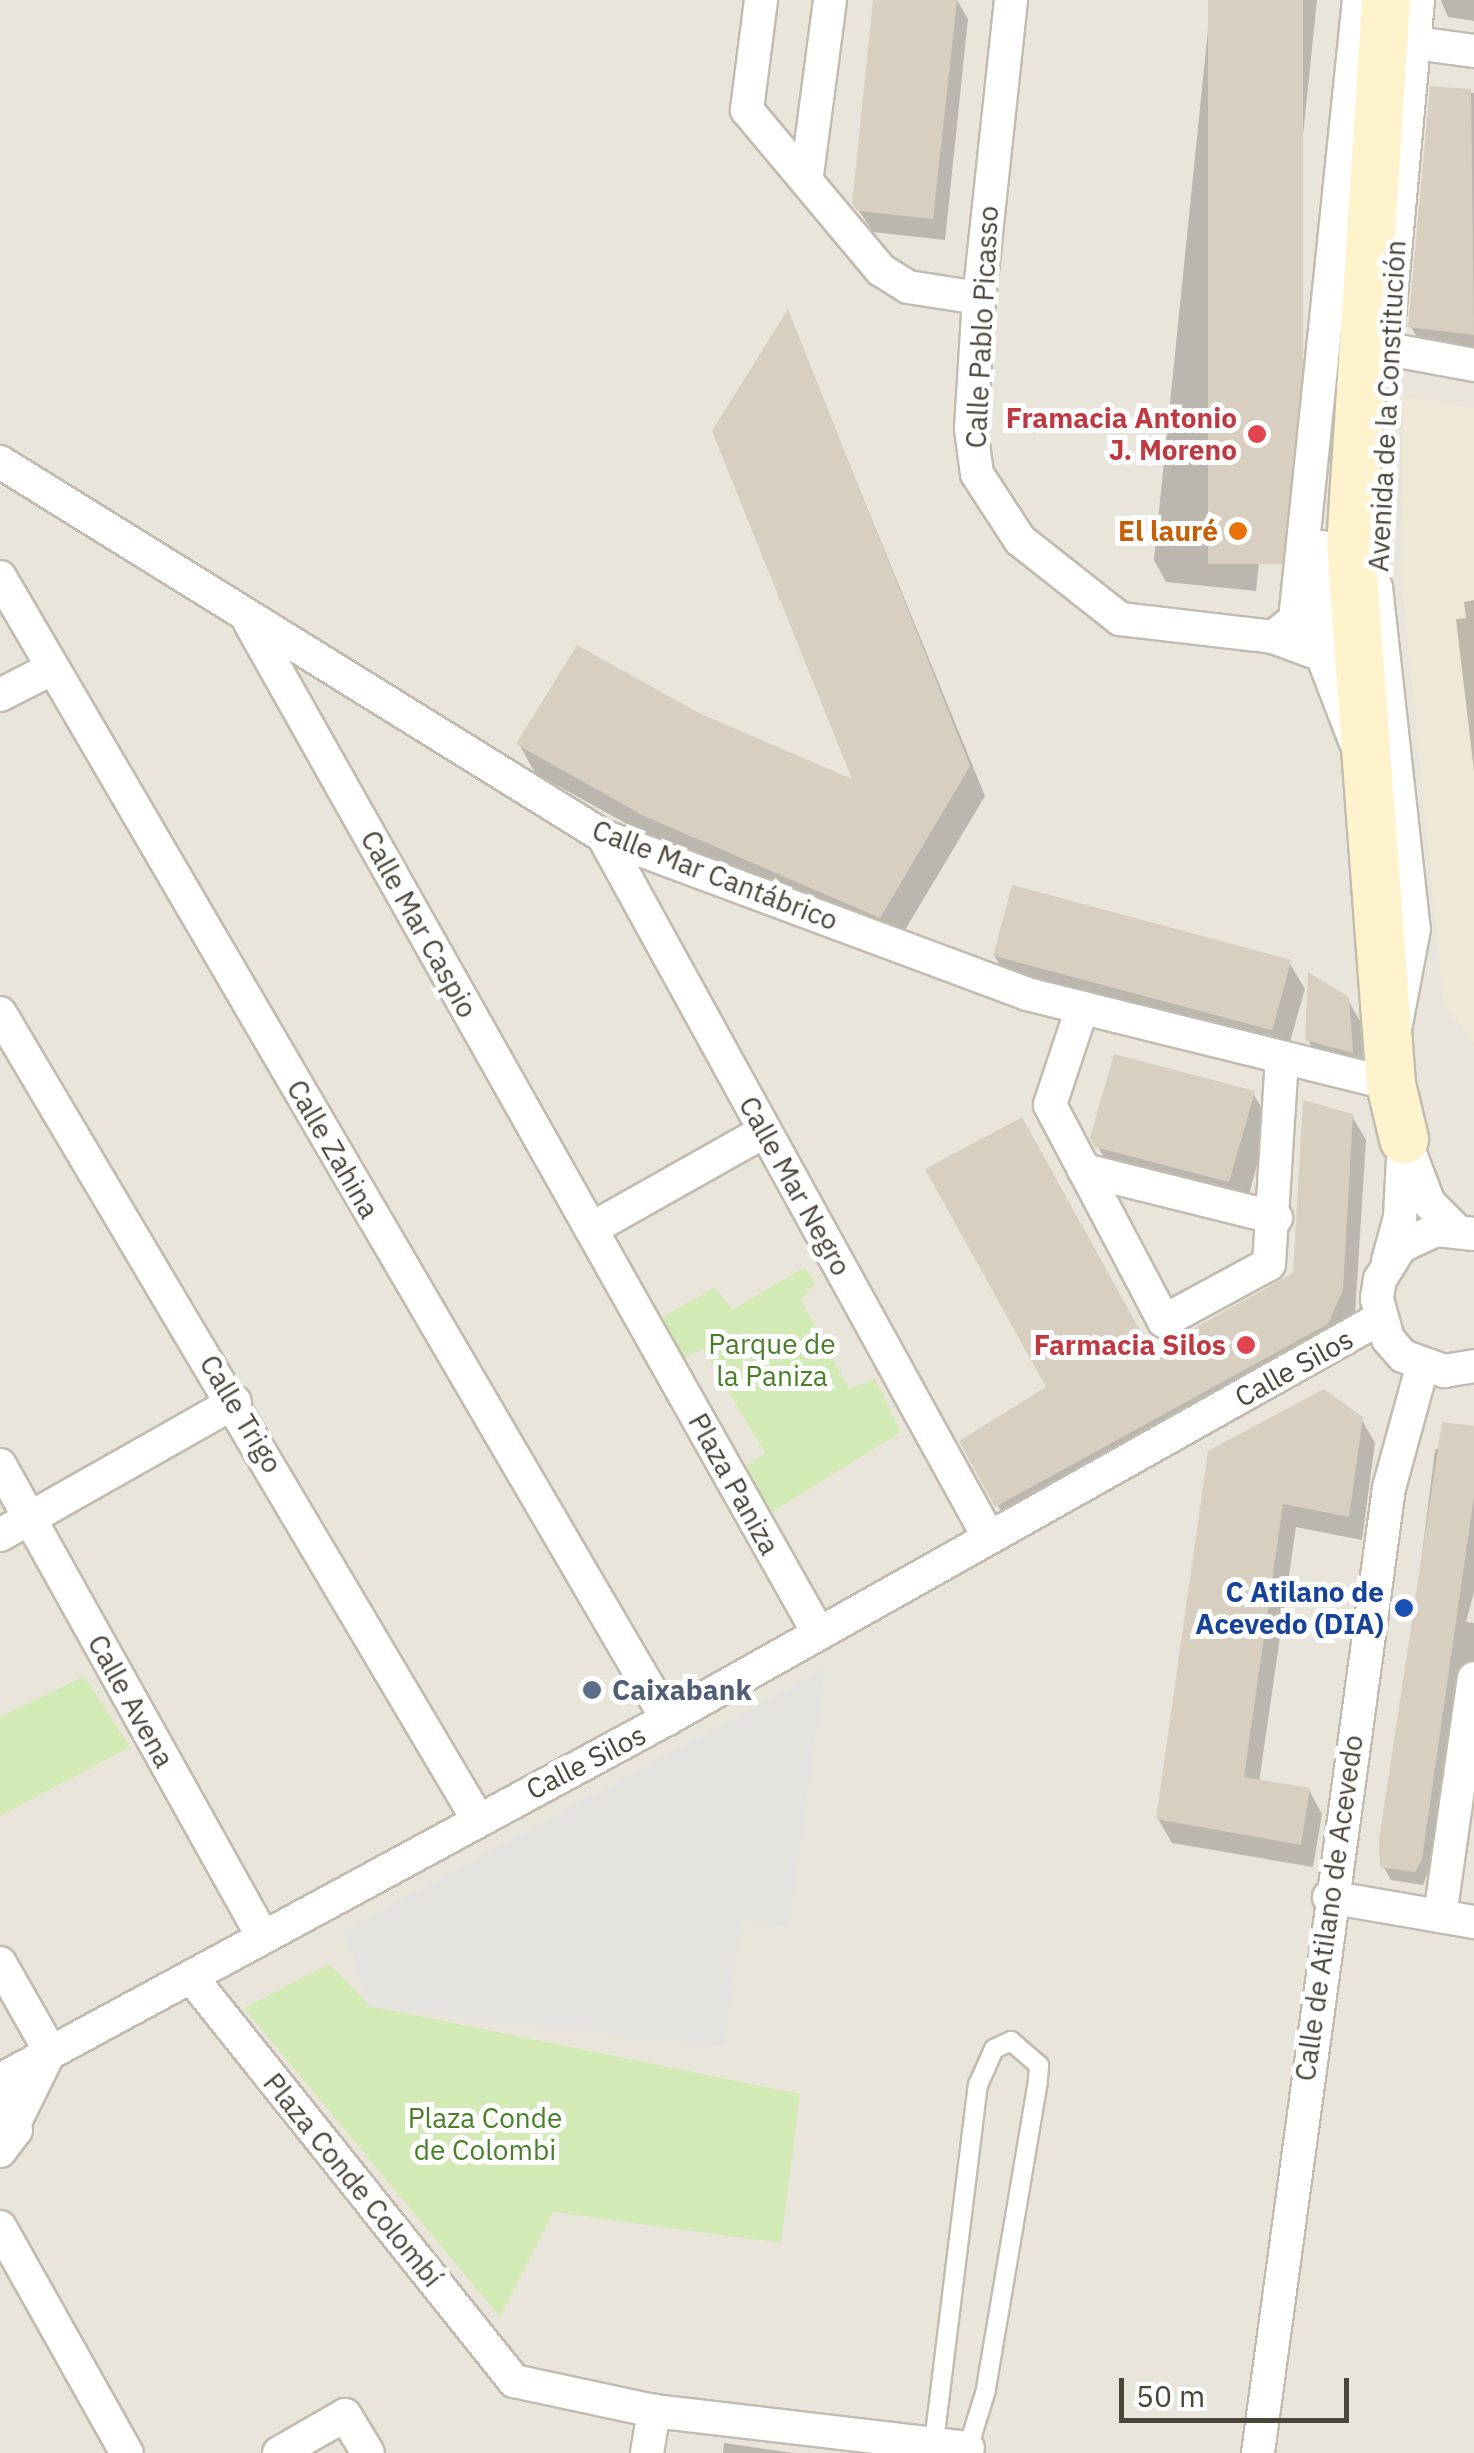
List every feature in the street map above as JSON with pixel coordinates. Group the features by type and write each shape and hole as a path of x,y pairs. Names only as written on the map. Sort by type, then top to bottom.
{"street":[{"path":"760,0 747,110 807,175 881,270 908,287 979,298"},
{"path":"807,175 830,0"},
{"name":"Calle Pablo Picasso","path":"1011,0 979,298 971,451 995,508 1020,540 1120,618 1273,637 1322,655"},
{"name":"Avenida de la Constitución","path":"1273,637 1295,620 1359,0"},
{"name":"Avenida de la Constitución","path":"1386,0 1351,548 1364,766 1390,1065 1404,1139 1429,1204 1465,1232"},
{"name":"Avenida de la Constitución","path":"1390,1065 1406,993 1414,928 1372,550 1418,0"},
{"path":"1415,43 1474,51"},
{"path":"1387,349 1474,365"},
{"name":"Avenida de la Constitución","path":"1320,352 1322,655 1364,766"},
{"name":"Calle Mar Cantábrico","path":"0,462 205,583 248,619 603,836 1027,994 1282,1059 1390,1065"},
{"name":"Calle Zahina","path":"0,577 668,1719"},
{"name":"Calle Mar Caspio","path":"248,619 591,1229"},
{"path":"0,695 52,669"},
{"name":"Calle Mar Negro","path":"603,836 988,1536"},
{"path":"1082,1008 1050,1104 1164,1321 1269,1264 1276,1218 1282,1059"},
{"name":"Calle Trigo","path":"0,1013 235,1402 478,1818"},
{"path":"591,1229 765,1131"},
{"name":"Avenida de la Constitución","path":"1380,1319 1380,1280 1400,1216 1404,1139"},
{"path":"1084,1170 1276,1218"},
{"name":"Plaza Paniza","path":"591,1229 819,1634"},
{"path":"1388,1261 1417,1236 1465,1232"},
{"path":"1380,1319 1388,1340 1422,1367 1474,1366"},
{"name":"Calle Silos","path":"0,2080 478,1818 668,1719 1380,1319"},
{"name":"Calle de Atilano de Acevedo","path":"1258,2453 1329,1898 1389,1488 1422,1367"},
{"path":"14,1527 235,1402"},
{"name":"Calle Avena","path":"0,1465 14,1527 264,1937"},
{"path":"1440,1916 1474,1678"},
{"path":"1329,1898 1474,1922"},
{"path":"0,1963 50,2051 8,2108 12,2139 0,2151"},
{"name":"Plaza Conde Colombí","path":"192,1978 514,2381 654,2410"},
{"path":"0,2228 127,2453"},
{"path":"647,2453 654,2410 968,2448"},
{"path":"279,2453 345,2415 368,2453"}],"lane":[{"path":"934,2442 978,2085 994,2050 1011,2041 1029,2051 1039,2065 1038,2082 986,2390 968,2448"}],"shaded area":[{"path":"0,0 1474,0 1474,2453 0,2453"},
{"path":"1403,396 1474,409 1474,1043 1444,1004 1402,584"},
{"path":"825,1669 788,1927 741,1918 723,2046 369,2006 345,1931"}],"green space":[{"name":"Parque de la Paniza","path":"805,1267 815,1284 801,1300 849,1389 875,1379 901,1432 772,1512 743,1468 765,1453 703,1349 682,1359 658,1320 715,1287 732,1310"},
{"path":"84,1676 130,1747 0,1816 0,1717"},
{"name":"Plaza Conde de Colombi","path":"329,1964 370,2006 800,2094 781,2243 553,2212 500,2317 244,2008"}],"building":[{"path":"873,0 957,0 933,219 858,211 852,204"},
{"path":"1208,0 1303,0 1303,564 1208,564"},
{"path":"1430,86 1471,89 1474,335 1408,327"},
{"path":"788,309 970,766 880,918 644,816 516,744 577,645 699,713 852,779 712,431"},
{"path":"1012,885 1291,960 1272,1030 993,956"},
{"path":"1308,972 1349,997 1353,1053 1305,1040"},
{"path":"1114,1054 1255,1091 1229,1182 1095,1147 1090,1138"},
{"path":"1303,1100 1353,1114 1343,1290 1328,1324 995,1507 959,1441 1046,1387 925,1169 1022,1117 1152,1352 1293,1273"},
{"path":"1324,1389 1363,1417 1349,1517 1283,1504 1244,1777 1310,1788 1301,1845 1156,1819 1208,1451"},
{"path":"1442,1422 1474,1426 1474,1496 1422,1859 1415,1872 1380,1867 1379,1840"}],"place":[{"name":"Framacia Antonio J. Moreno","path":"1257,434"},
{"name":"El lauré","path":"1238,531"},
{"name":"Farmacia Silos","path":"1246,1345"},
{"name":"C Atilano de Acevedo (DIA)","path":"1404,1608"},
{"name":"Caixabank","path":"592,1690"}]}
